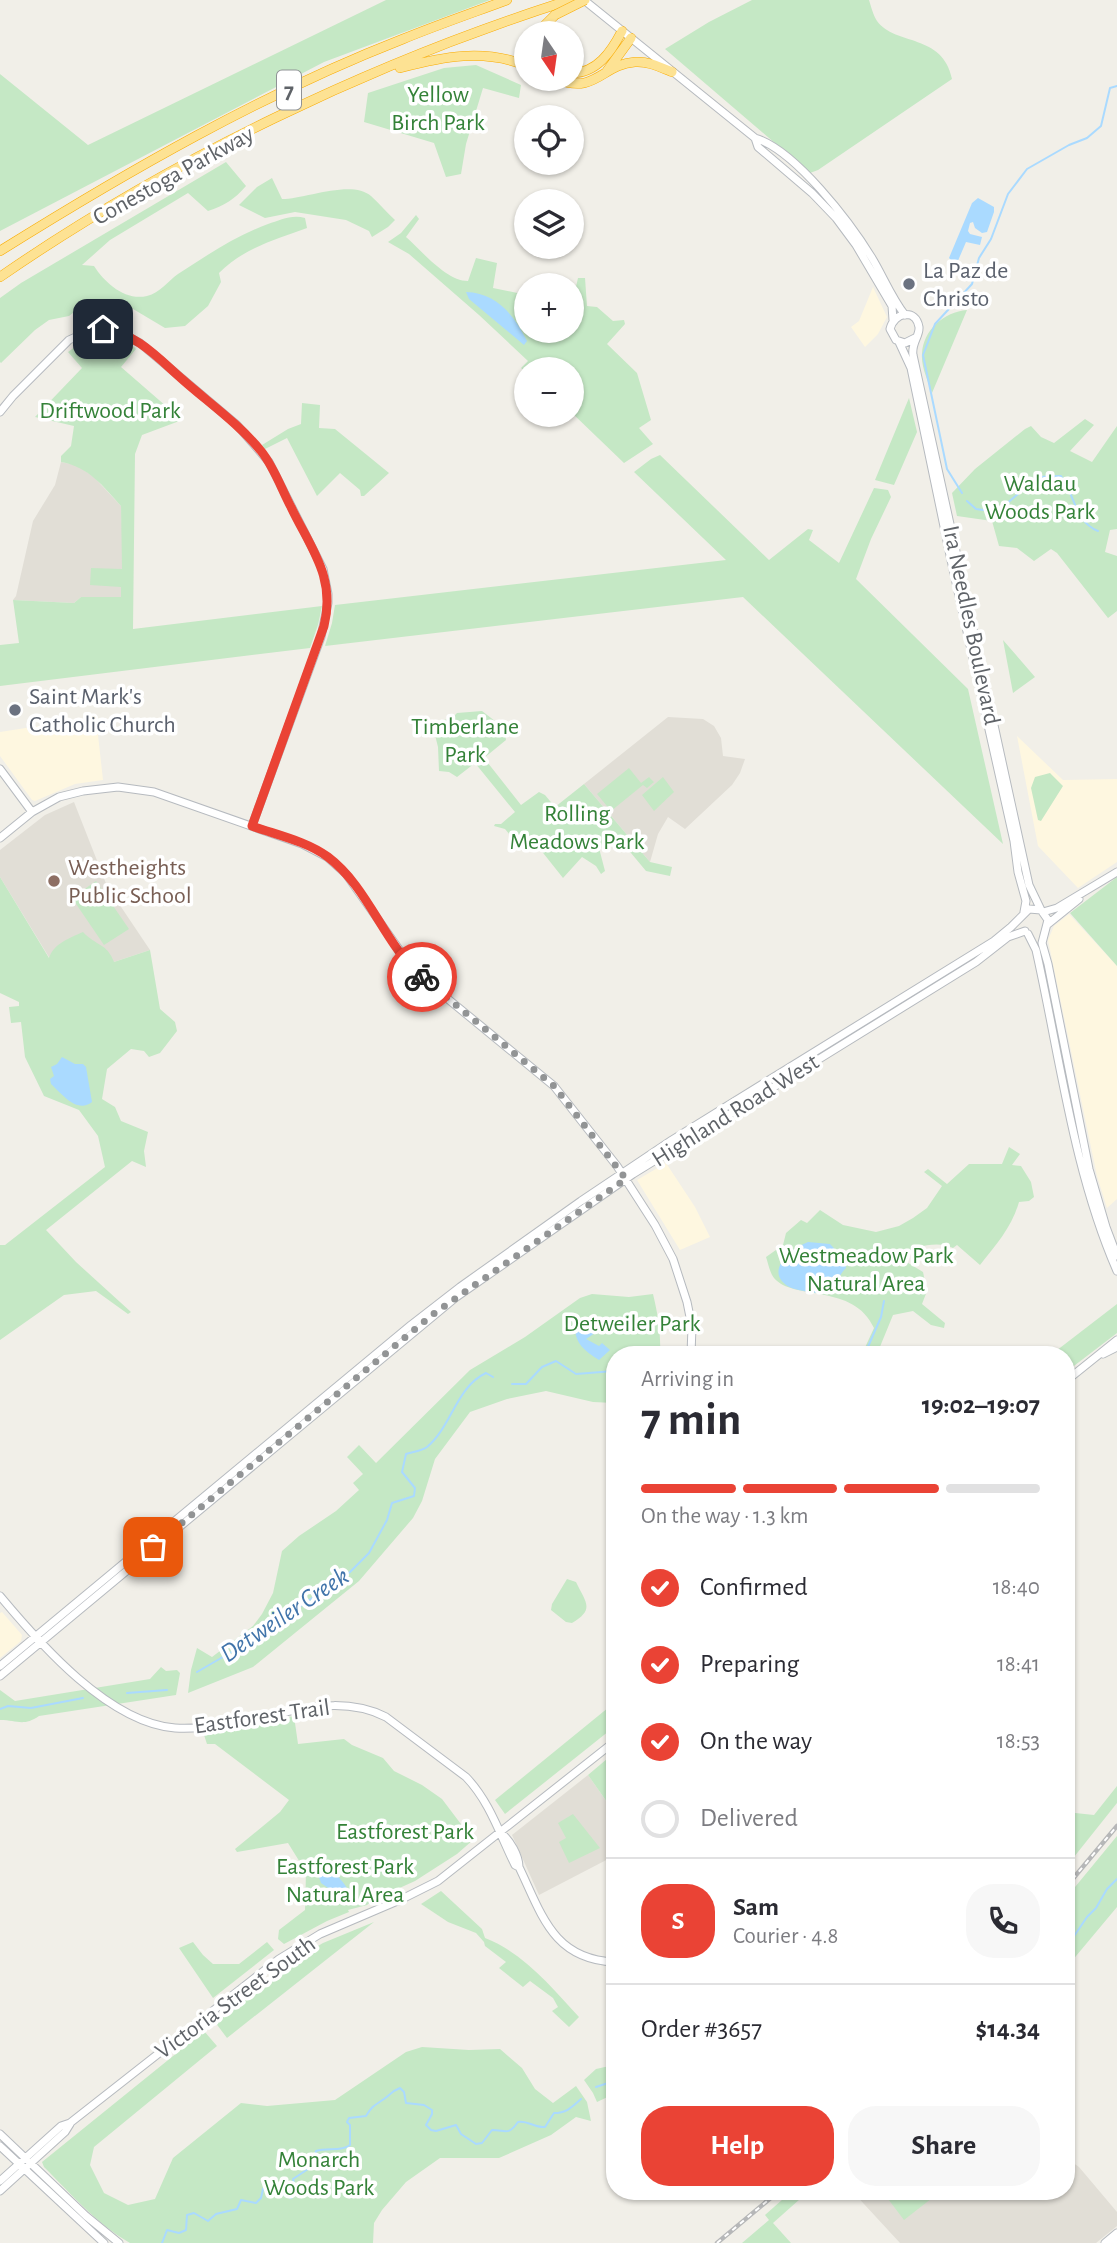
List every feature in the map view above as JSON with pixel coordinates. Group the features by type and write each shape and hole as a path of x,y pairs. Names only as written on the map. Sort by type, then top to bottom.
{"highway":[{"name":"Conestoga Parkway","path":"0,251 81,200 231,118 401,39 507,0"},
{"name":"Conestoga Parkway","path":"0,277 192,161 294,110 456,39 570,0"},
{"path":"549,21 584,0"},
{"path":"584,73 593,68 614,46 622,31"},
{"path":"604,75 631,38"},
{"path":"368,76 440,58 468,55 494,57 514,62"},
{"path":"584,82 625,63 637,61 672,72"}],"main road":[{"path":"584,0 755,138 765,141 795,164 841,214 863,243 895,302 905,314 915,319 918,325 915,338 908,342 899,341 892,335 891,306 856,245 836,218 812,193 758,147 755,138"},
{"path":"893,321 905,314"},
{"path":"0,412 69,340 89,331 115,330 140,343 237,425 269,463 323,569 328,603 321,637 252,826"},
{"name":"Ira Needles Boulevard","path":"915,338 912,349 990,710 1029,885 1042,911"},
{"name":"Ira Needles Boulevard","path":"899,341 907,356 914,381 1014,841 1020,883 1026,901 1023,914"},
{"path":"0,769 32,812"},
{"path":"0,838 32,812 59,797 100,788 118,788 154,792 317,850 339,867 415,972 554,1086 624,1176 656,1225 673,1259 684,1290 692,1327 691,1346"},
{"path":"1042,911 1057,908 1117,872"},
{"path":"1027,933 1038,935 1084,893"},
{"path":"1117,1256 1089,1169 1043,946 1046,915 1035,908 1023,914 1021,924 1037,950 1086,1182 1117,1271"},
{"name":"Highland Road West","path":"0,1676 37,1640 442,1301 772,1078 974,954 1005,933 1023,914"},
{"name":"Highland Road West","path":"624,1176 976,961 1008,937 1027,933"},
{"path":"1075,1374 1117,1340"},
{"path":"1099,1356 1117,1347"},
{"name":"Eastforest Trail","path":"0,1596 54,1657 110,1703 142,1721 160,1726 199,1727 334,1705 353,1706 376,1712 395,1723 466,1777 481,1795 547,1926 562,1943 573,1952 606,1961"},
{"name":"Highland Road West","path":"0,1666 37,1640"},
{"name":"Victoria Street South","path":"0,2180 65,2132 70,2123 279,1959 320,1934 428,1887 501,1833 606,1748"},
{"path":"0,2134 86,2216 119,2243"},
{"path":"0,2146 104,2243"},
{"name":"Victoria Street South","path":"0,2190 20,2166"},
{"path":"1105,2243 1117,2233"}],"shaded area":[{"path":"873,287 887,317 878,334 865,347 851,327 859,321"},
{"path":"61,462 76,465 93,476 121,506 121,597 81,597 74,603 13,600 33,521 55,485"},
{"path":"96,717 103,780 75,784 32,800 0,756 0,732"},
{"path":"668,717 703,719 714,726 721,738 723,756 745,759 732,785 685,829 668,817 658,834 650,862 584,784"},
{"path":"1017,736 1063,780 1117,779 1117,862 1078,888 1038,846"},
{"name":"Westheights Public School","path":"74,802 107,886 150,950 114,962 55,967 0,877 0,850 45,815"},
{"path":"1069,914 1117,966 1117,1199 1107,1208 1097,1176 1048,940 1054,926"},
{"path":"666,1163 695,1207 710,1237 680,1250 637,1180"},
{"path":"2,1612 22,1635 21,1641 0,1658 0,1613"},
{"path":"588,1775 606,1801 606,1860 539,1895 512,1835"},
{"path":"1075,2164 1117,2212 1117,2226 1096,2243 900,2243 860,2200 1075,2200"}],"green space":[{"path":"386,0 490,0 324,62 0,231 0,74 88,145"},
{"path":"752,0 869,0 877,21 885,29 929,47 939,54 947,64 952,79 810,173 665,49"},
{"name":"Yellow Birch Park","path":"476,65 514,82 514,91 520,91 519,98 483,88 466,144 461,174 446,177 434,143 364,122 368,93 444,68"},
{"path":"226,162 246,186 233,198 208,211 188,193 110,240 82,265 94,266 104,279 123,293 147,296 211,253 256,229 295,217 305,218 307,228 260,246 229,264 219,273 221,282 208,306 185,326 165,328 123,303 84,304 69,316 49,320 0,362 0,298"},
{"path":"272,178 282,199 341,189 363,191 395,220 372,237 369,231 346,220 295,212 265,218 239,205 257,187"},
{"path":"416,215 419,219 406,237 443,271 460,280 468,281 476,258 497,263 493,288 514,292 514,343 584,343 585,278 587,306 597,307 613,321 624,320 625,324 607,344 637,373 651,420 639,428 653,444 624,463 584,425 584,357 524,357 409,254 388,242 401,233"},
{"path":"967,310 932,393 922,359 926,337 943,318"},
{"name":"Driftwood Park","path":"106,336 130,343 136,349 121,367 182,420 142,435 135,454 133,629 322,606 310,648 0,686 0,645 19,643 13,600 74,603 81,597 121,597 121,587 90,585 91,568 122,569 121,506 88,473 61,462 61,456 71,446 74,426 35,417 82,368 68,352 86,339"},
{"path":"909,398 917,432 894,485 875,480"},
{"path":"302,403 320,405 319,428 335,429 389,473 364,496 340,473 317,496 287,438 265,449 262,445 301,424"},
{"name":"Waldau Woods Park","path":"1085,419 1094,425 1070,451 1092,462 1117,426 1117,529 1110,530 1105,552 1117,556 1117,611 1108,618 1057,553 1051,549 1034,561 1017,548 999,546 992,521 957,516 952,493 975,469 1025,429 1031,426 1041,437 1054,443"},
{"path":"660,455 769,560 808,529 813,530 809,540 839,563 874,488 888,490 891,497 856,579 968,689 1003,844 743,597 325,646 335,605 726,560 634,472"},
{"path":"1003,640 1035,677 1013,693"},
{"name":"Rolling Meadows Park","path":"482,711 504,728 506,740 484,758 521,805 539,792 555,807 584,784 650,862 672,867 670,876 646,871 631,853 616,845 599,848 605,871 601,874 596,866 582,857 563,878 536,844 515,841 505,829 494,826 501,824 515,812 475,763 457,777 449,772 439,771 438,747 432,723 452,718 457,713"},
{"path":"629,768 641,783 649,777 654,782 647,788 643,785 611,811 597,794"},
{"path":"1050,773 1063,786 1041,821 1038,820 1031,788 1035,777"},
{"path":"663,777 674,792 654,811 642,795"},
{"path":"0,877 49,958 59,945 83,932 105,948 114,962 150,950 160,1009 175,1022 177,1031 160,1053 149,1057 144,1051 131,1049 107,1069 102,1099 115,1107 121,1121 148,1132 144,1151 146,1167 132,1161 46,1230 76,1262 131,1312 128,1314 96,1291 64,1295 0,1340 0,1245 5,1245 105,1167 98,1136 79,1110 44,1096 25,1057 21,1022 11,1023 9,1007 19,1006 19,1002 0,993"},
{"path":"1117,877 1117,966 1070,913"},
{"path":"96,881 129,929 104,945 72,898"},
{"name":"Westmeadow Park Natural Area","path":"1009,1147 1020,1154 1012,1165 1021,1166 1031,1182 1034,1197 1029,1201 1019,1202 1008,1228 980,1265 957,1245 953,1248 927,1245 904,1257 905,1261 923,1272 927,1291 922,1304 945,1323 944,1328 931,1325 913,1311 893,1315 880,1346 866,1346 874,1328 865,1314 853,1304 839,1298 783,1285 773,1276 766,1257 783,1245 786,1233 801,1220 807,1223 820,1210 843,1225 876,1232 899,1226 927,1208 942,1186 924,1172 928,1169 947,1184 969,1164 1002,1164"},
{"name":"Detweiler Park","path":"592,1294 629,1297 653,1294 660,1346 606,1346 606,1403 546,1391 507,1399 470,1412 435,1459 422,1501 413,1518 359,1581 253,1667 188,1693 197,1648 212,1657 253,1626 273,1593 282,1551 336,1511 359,1490 353,1483 363,1474 347,1457 359,1445 376,1463 470,1370 525,1337 580,1298"},
{"path":"1117,1304 1117,1333 1075,1365 1075,1346 1062,1346"},
{"path":"567,1579 576,1582 586,1605 584,1614 572,1623 566,1622 551,1610"},
{"path":"161,1667 166,1671 177,1670 180,1673 176,1695 39,1716 24,1722 0,1720 0,1690 15,1701 150,1679"},
{"path":"606,1710 606,1733 505,1814 495,1800"},
{"name":"Eastforest Park","path":"294,1716 298,1744 344,1739 383,1758 394,1771 442,1799 473,1840 457,1854 415,1881 367,1905 348,1910 349,1912 284,1944 278,1939 279,1930 305,1910 306,1872 288,1843 237,1852 235,1849 280,1812 289,1800 215,1744 207,1744 203,1732"},
{"path":"606,1760 606,1801 588,1775"},
{"path":"1117,1786 1117,1803 1075,1856 1075,1813 1094,1815"},
{"path":"573,1814 600,1848 569,1863 559,1842 566,1838 558,1823"},
{"path":"1117,1836 1117,1907 1075,1957 1075,1887"},
{"path":"441,1891 482,1929 485,1938 525,1962 579,2017 569,2027 552,2011 558,2007 553,1998 530,1981 523,1987 499,1968 506,1962 485,1946 476,1933 448,1922 421,1904"},
{"path":"374,1922 227,2038 215,2022 301,1956 323,1943"},
{"path":"193,1942 213,1964 239,1964 267,1942 274,1950 213,1998 179,1948"},
{"name":"Monarch Woods Park","path":"204,2031 217,2046 94,2147 90,2165 104,2193 128,2205 155,2199 173,2158 241,2103 267,2106 335,2100 406,2052 422,2047 500,2049 522,2068 535,2089 553,2103 576,2086 587,2102 591,2121 576,2117 551,2135 499,2158 440,2158 406,2182 382,2210 374,2223 373,2243 130,2243 106,2227 85,2208 42,2162"},
{"path":"606,2067 606,2098 597,2102 584,2080 596,2069"},
{"path":"782,2200 799,2200 773,2223 791,2243 742,2243 769,2220 765,2215"},
{"path":"889,2200 930,2200 904,2220"}],"water":[{"path":"978,198 994,207 987,232 982,233 975,228 973,222 970,223 970,234 982,237 980,245 966,242 957,263 954,263 949,258 972,203"},
{"path":"466,292 477,293 503,307 514,320 514,337 469,299"},
{"path":"62,1057 86,1067 92,1102 81,1106 75,1104 51,1084 50,1079 54,1076 51,1067"},
{"path":"808,1242 830,1244 845,1260 846,1268 829,1294 794,1289 780,1279 778,1272 784,1260 795,1249"},
{"path":"582,1321 595,1333 586,1339 599,1346 602,1343 606,1346 606,1354 599,1360 585,1350 579,1343 575,1327"},
{"path":"321,1868 332,1871 341,1879 355,1899 352,1905 321,1883 318,1874"}],"waterway":[{"path":"962,493 947,469 923,355 935,324 972,284 979,258 991,239 1008,194 1027,169 1087,138 1101,126 1110,88 1117,86"},
{"path":"967,501 976,509 991,511 1005,505 1038,477 1061,476 1084,521 1098,531"},
{"path":"868,1346 881,1317 884,1301"},
{"name":"Detweiler Creek","path":"512,1384 526,1384 542,1367 556,1361 576,1374 606,1372"},
{"name":"Detweiler Creek","path":"197,1672 247,1643 350,1572 369,1553 387,1520 392,1503 414,1496 415,1488 402,1472 406,1454 425,1448 435,1438 476,1379 486,1373 493,1377"},
{"name":"Detweiler Creek","path":"127,1693 167,1690"},
{"name":"Detweiler Creek","path":"0,1709 8,1706 31,1708 83,1698"},
{"path":"1075,1935 1117,1879"},
{"path":"596,2087 606,2084"},
{"path":"162,2243 167,2230 179,2233 186,2230 187,2215 194,2213 208,2221 216,2214 237,2209 241,2200 256,2203 261,2198 263,2189 267,2187 291,2198 296,2193 293,2179 311,2167 316,2151 350,2145 350,2125 347,2122 349,2118 366,2116 374,2106 400,2088 404,2092 406,2103 424,2105 432,2110 426,2125 431,2130 456,2125 461,2134 476,2144 482,2143 492,2130 509,2131 518,2122 545,2127 554,2113 566,2111 581,2099"}],"railway":[{"path":"1075,1876 1117,1826"},
{"path":"717,2243 768,2200"}],"way so far":[{"path":"153,1547 432,1315 626,1179 554,1086 422,977"}],"place":[{"name":"La Paz de Christo","path":"909,284"},
{"name":"Saint Mark's Catholic Church","path":"15,710"},
{"name":"Westheights Public School","path":"54,881"}],"route":[{"path":"103,329 115,330 140,343 237,425 261,451 323,569 328,594 324,626 252,826 317,850 339,867 415,972 422,977"}],"park label":[{"name":"Timberlane Park","path":"465,740"},
{"name":"Eastforest Park Natural Area","path":"345,1880"}]}
